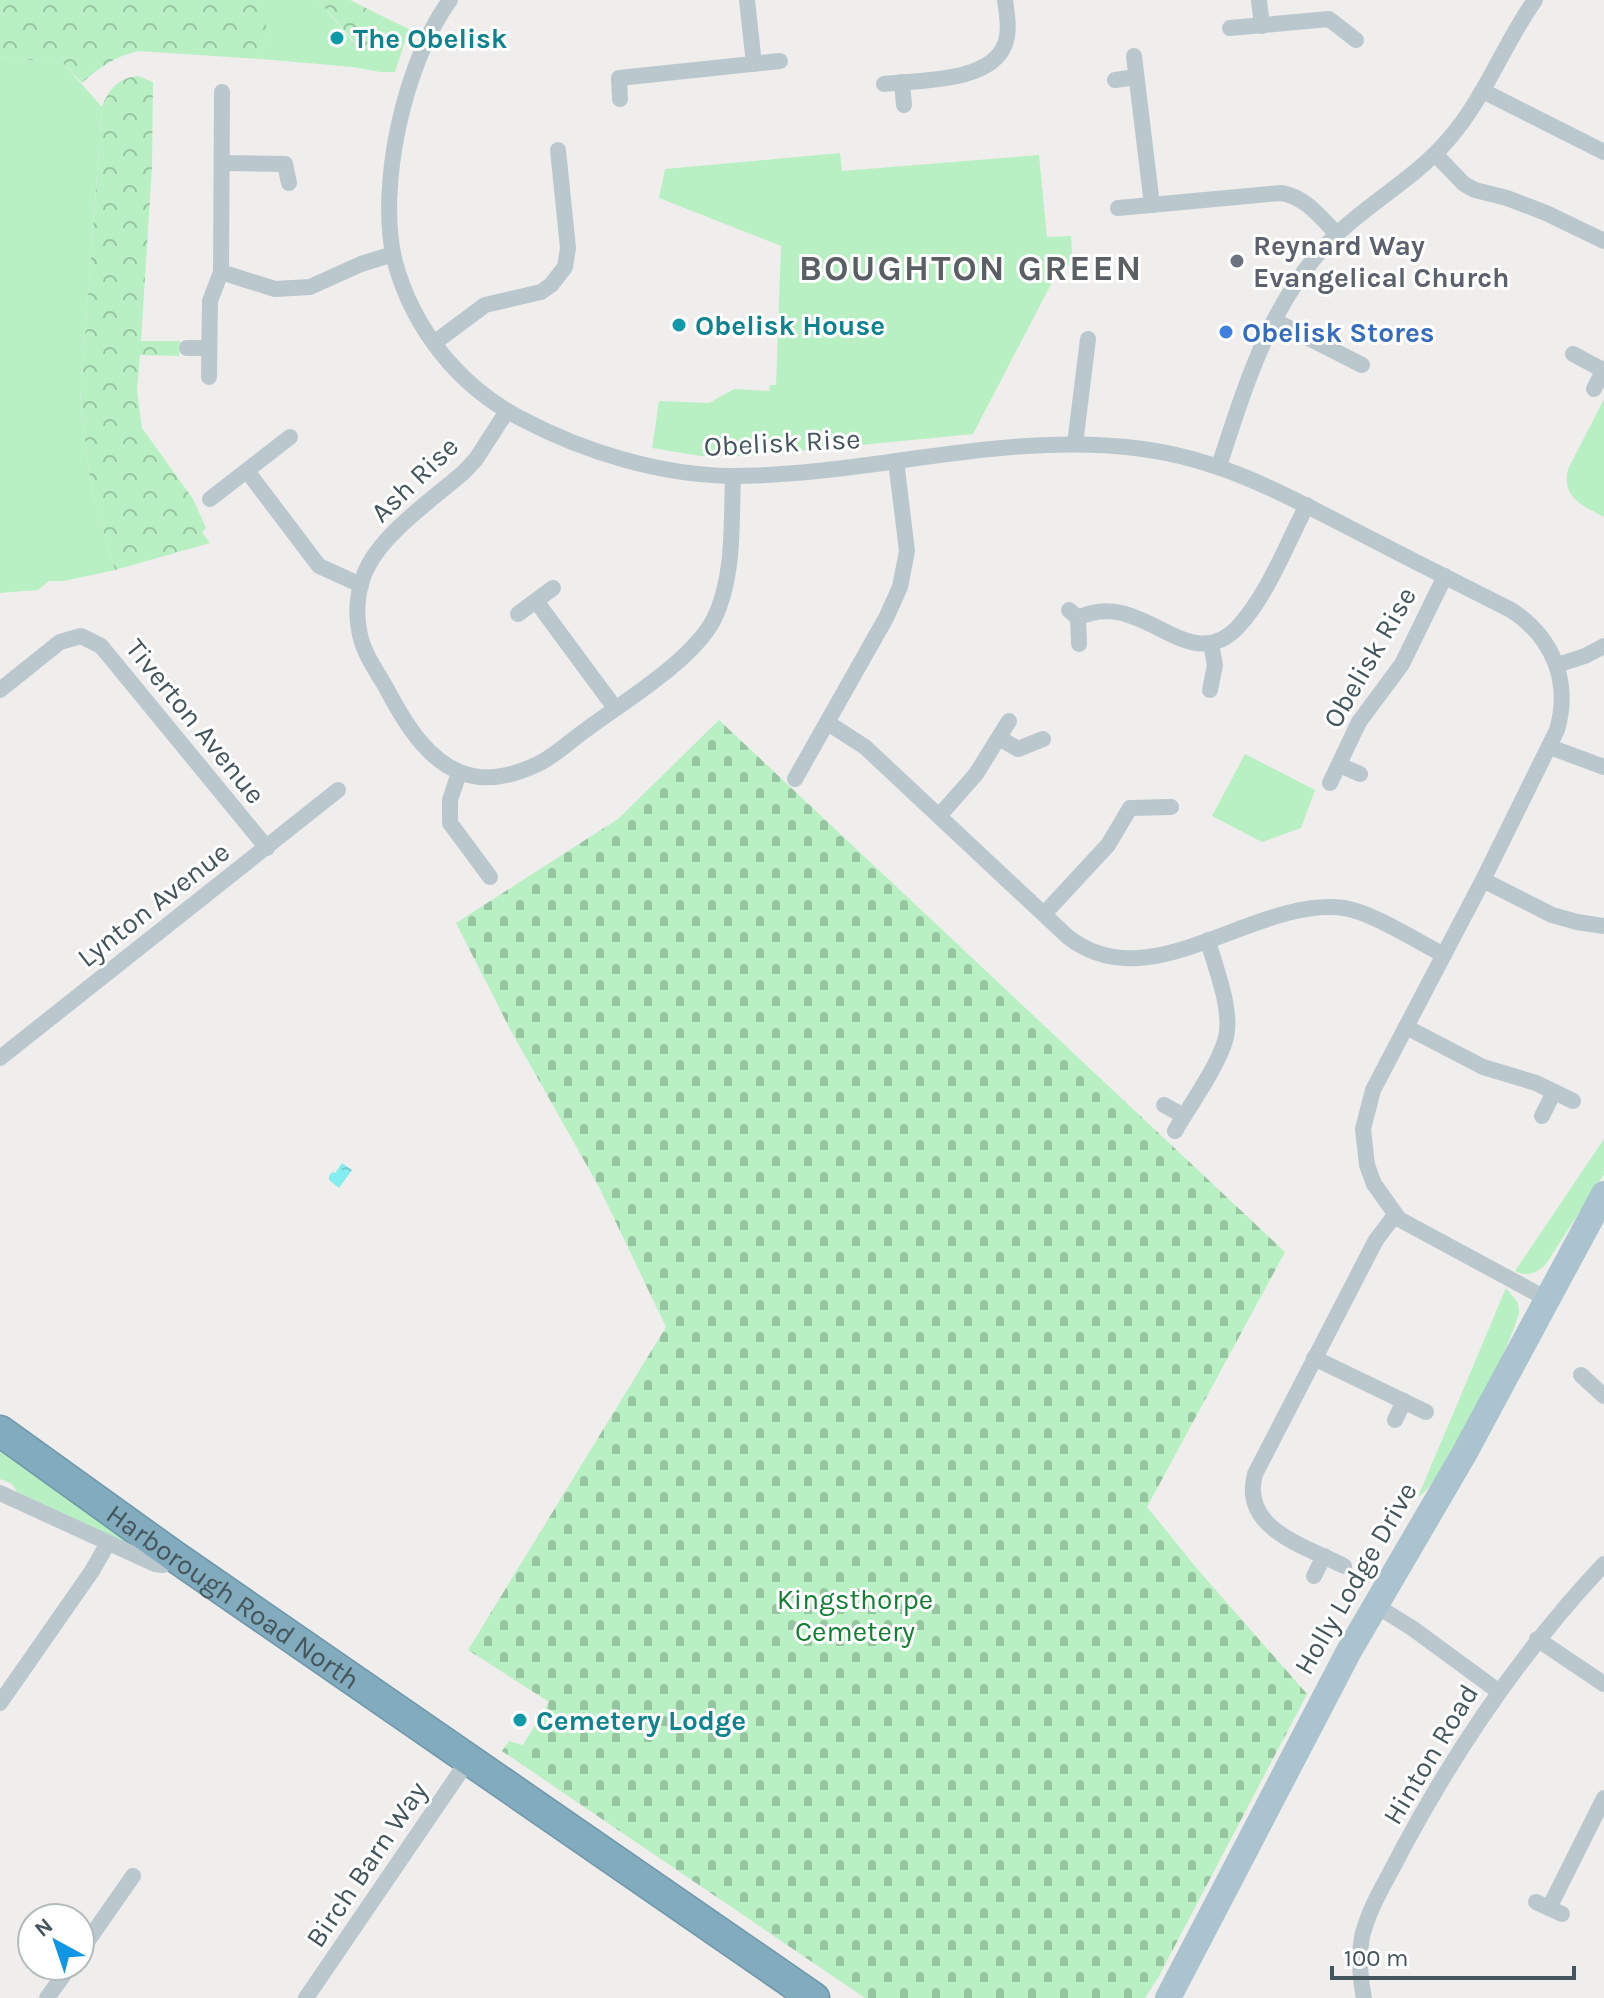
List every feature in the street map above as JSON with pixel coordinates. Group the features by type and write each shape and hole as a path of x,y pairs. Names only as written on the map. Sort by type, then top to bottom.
{"highway":[{"name":"Harborough Road North","path":"0,1431 174,1556 814,1998"}],"main road":[{"name":"Holly Lodge Drive","path":"1168,1998 1339,1669 1464,1454 1604,1194"}],"street":[{"name":"Obelisk Rise","path":"450,0 432,26 419,56 394,151 389,188 393,254 407,298 434,343 471,385 507,411 569,440 625,459 679,471 733,476 987,449 1075,444 1144,449 1219,466 1265,484 1525,619 1545,641 1557,665 1562,686 1561,716 1550,747 1373,1090 1363,1129 1367,1165 1374,1184 1395,1215 1408,1226 1547,1299"},
{"path":"747,0 754,64"},
{"path":"884,84 970,74 985,68 1004,48 1007,36 1005,0"},
{"path":"1259,0 1262,26"},
{"path":"1219,466 1248,380 1275,321 1305,270 1337,234 1435,154 1461,125 1535,0"},
{"path":"1230,28 1329,19 1356,40"},
{"path":"1134,56 1152,205"},
{"path":"620,99 619,78 780,61"},
{"path":"1115,80 1136,77"},
{"path":"902,82 904,105"},
{"path":"1483,91 1604,152"},
{"path":"209,377 210,301 221,272 222,92"},
{"path":"434,343 485,305 541,292 565,267 568,248 558,150"},
{"path":"1435,154 1464,184 1475,190 1546,213 1604,241"},
{"path":"222,163 285,164 289,183"},
{"path":"1118,208 1267,193 1291,195 1306,203 1337,234"},
{"path":"221,272 275,289 310,287 361,264 393,254"},
{"path":"1275,321 1362,365"},
{"path":"1075,444 1088,339"},
{"path":"187,348 208,348"},
{"path":"1573,354 1604,369 1594,389"},
{"name":"Ash Rise","path":"459,773 432,754 412,732 368,656 357,616 361,585 371,560 381,546 464,472 507,411"},
{"path":"210,499 290,437"},
{"path":"795,779 886,618 904,575 906,540 896,461"},
{"path":"247,471 319,566 361,585"},
{"path":"490,877 450,823 450,800 459,773 483,777 514,774 541,763 690,650 713,620 721,601 727,573 733,476"},
{"path":"1079,644 1073,614 1097,611 1120,611 1190,642 1211,644 1235,630 1253,607 1307,505"},
{"name":"Obelisk Rise","path":"1330,783 1359,722 1402,664 1445,576"},
{"path":"518,614 553,588"},
{"path":"536,601 615,708"},
{"name":"Tiverton Avenue","path":"0,690 60,642 81,636 101,646 267,848"},
{"path":"1210,690 1215,665 1211,644"},
{"path":"1557,665 1604,646"},
{"path":"939,816 976,774 1009,721"},
{"path":"828,723 865,747 1079,945 1104,957 1139,958 1302,912 1344,908 1359,912 1444,955"},
{"path":"999,738 1018,749 1043,739"},
{"path":"1550,747 1604,767"},
{"name":"Obelisk Rise","path":"1339,765 1360,774"},
{"name":"Lynton Avenue","path":"0,1058 338,790"},
{"path":"1044,914 1108,845 1130,808 1171,807"},
{"path":"1483,880 1552,915 1604,926"},
{"path":"1164,1105 1180,1123 1218,1057 1227,1033 1226,1008 1208,940"},
{"path":"1406,1027 1483,1067 1573,1101"},
{"path":"1542,1116 1554,1092"},
{"path":"1344,1566 1269,1526 1261,1518 1252,1496 1255,1474 1376,1240 1395,1215"},
{"path":"1314,1358 1426,1412"},
{"path":"1581,1375 1604,1396"},
{"path":"1395,1420 1404,1401"},
{"path":"0,1493 159,1565 174,1556"},
{"path":"0,1703 92,1571 108,1543"},
{"path":"1314,1576 1324,1556"},
{"name":"Hinton Road","path":"1364,1998 1359,1961 1363,1933 1445,1772 1498,1691 1537,1639 1604,1564"},
{"path":"1375,1605 1498,1691"},
{"path":"1537,1639 1604,1684"},
{"name":"Birch Barn Way","path":"306,1998 469,1759"},
{"path":"1549,1908 1604,1798"},
{"path":"96,1929 133,1876"}],"green space":[{"path":"0,0 260,0 266,34 261,59 138,51 108,63 82,83 63,63 0,57"},
{"path":"260,0 318,0 353,42 386,18 409,29 395,72 261,59 266,34"},
{"path":"318,0 350,0 386,18 379,23 382,31 378,39 369,46 357,45"},
{"path":"0,57 63,63 102,107 80,404 92,492 115,570 64,581 49,581 38,590 0,593"},
{"path":"138,76 153,82 152,166 141,341 180,341 179,356 140,355 137,391 142,428 193,499 206,528 202,532 210,543 115,570 92,492 80,404 102,107 115,86 125,79"},
{"path":"840,153 842,171 1039,155 1047,237 1071,236 1073,266 1061,265 973,434 749,456 701,456 652,448 659,401 709,403 734,389 769,391 770,385 776,385 781,246 659,198 665,169"},
{"path":"1604,399 1604,517 1571,494 1567,479 1568,469"},
{"name":"Kingsthorpe Cemetery","path":"719,720 1285,1252 1147,1507 1307,1694 1145,1998 865,1998 502,1751 509,1741 523,1745 549,1702 468,1650 666,1327 599,1187 511,1031 456,923 618,819"},
{"path":"1245,754 1315,790 1301,828 1262,842 1212,816"},
{"path":"1604,1139 1604,1174 1548,1261 1533,1273 1515,1271"},
{"path":"1506,1288 1518,1303 1519,1313 1503,1354 1459,1441 1443,1467 1418,1497"},
{"path":"0,1445 142,1550 17,1492 12,1484 0,1479"}],"water":[{"path":"342,1163 352,1170 339,1188 329,1180 329,1176"}],"place":[{"name":"The Obelisk","path":"337,38"},
{"name":"Reynard Way Evangelical Church","path":"1237,261"},
{"name":"Obelisk House","path":"679,325"},
{"name":"Obelisk Stores","path":"1226,332"},
{"name":"Cemetery Lodge","path":"520,1720"}],"district":[{"name":"BOUGHTON GREEN","path":"971,267"}]}
